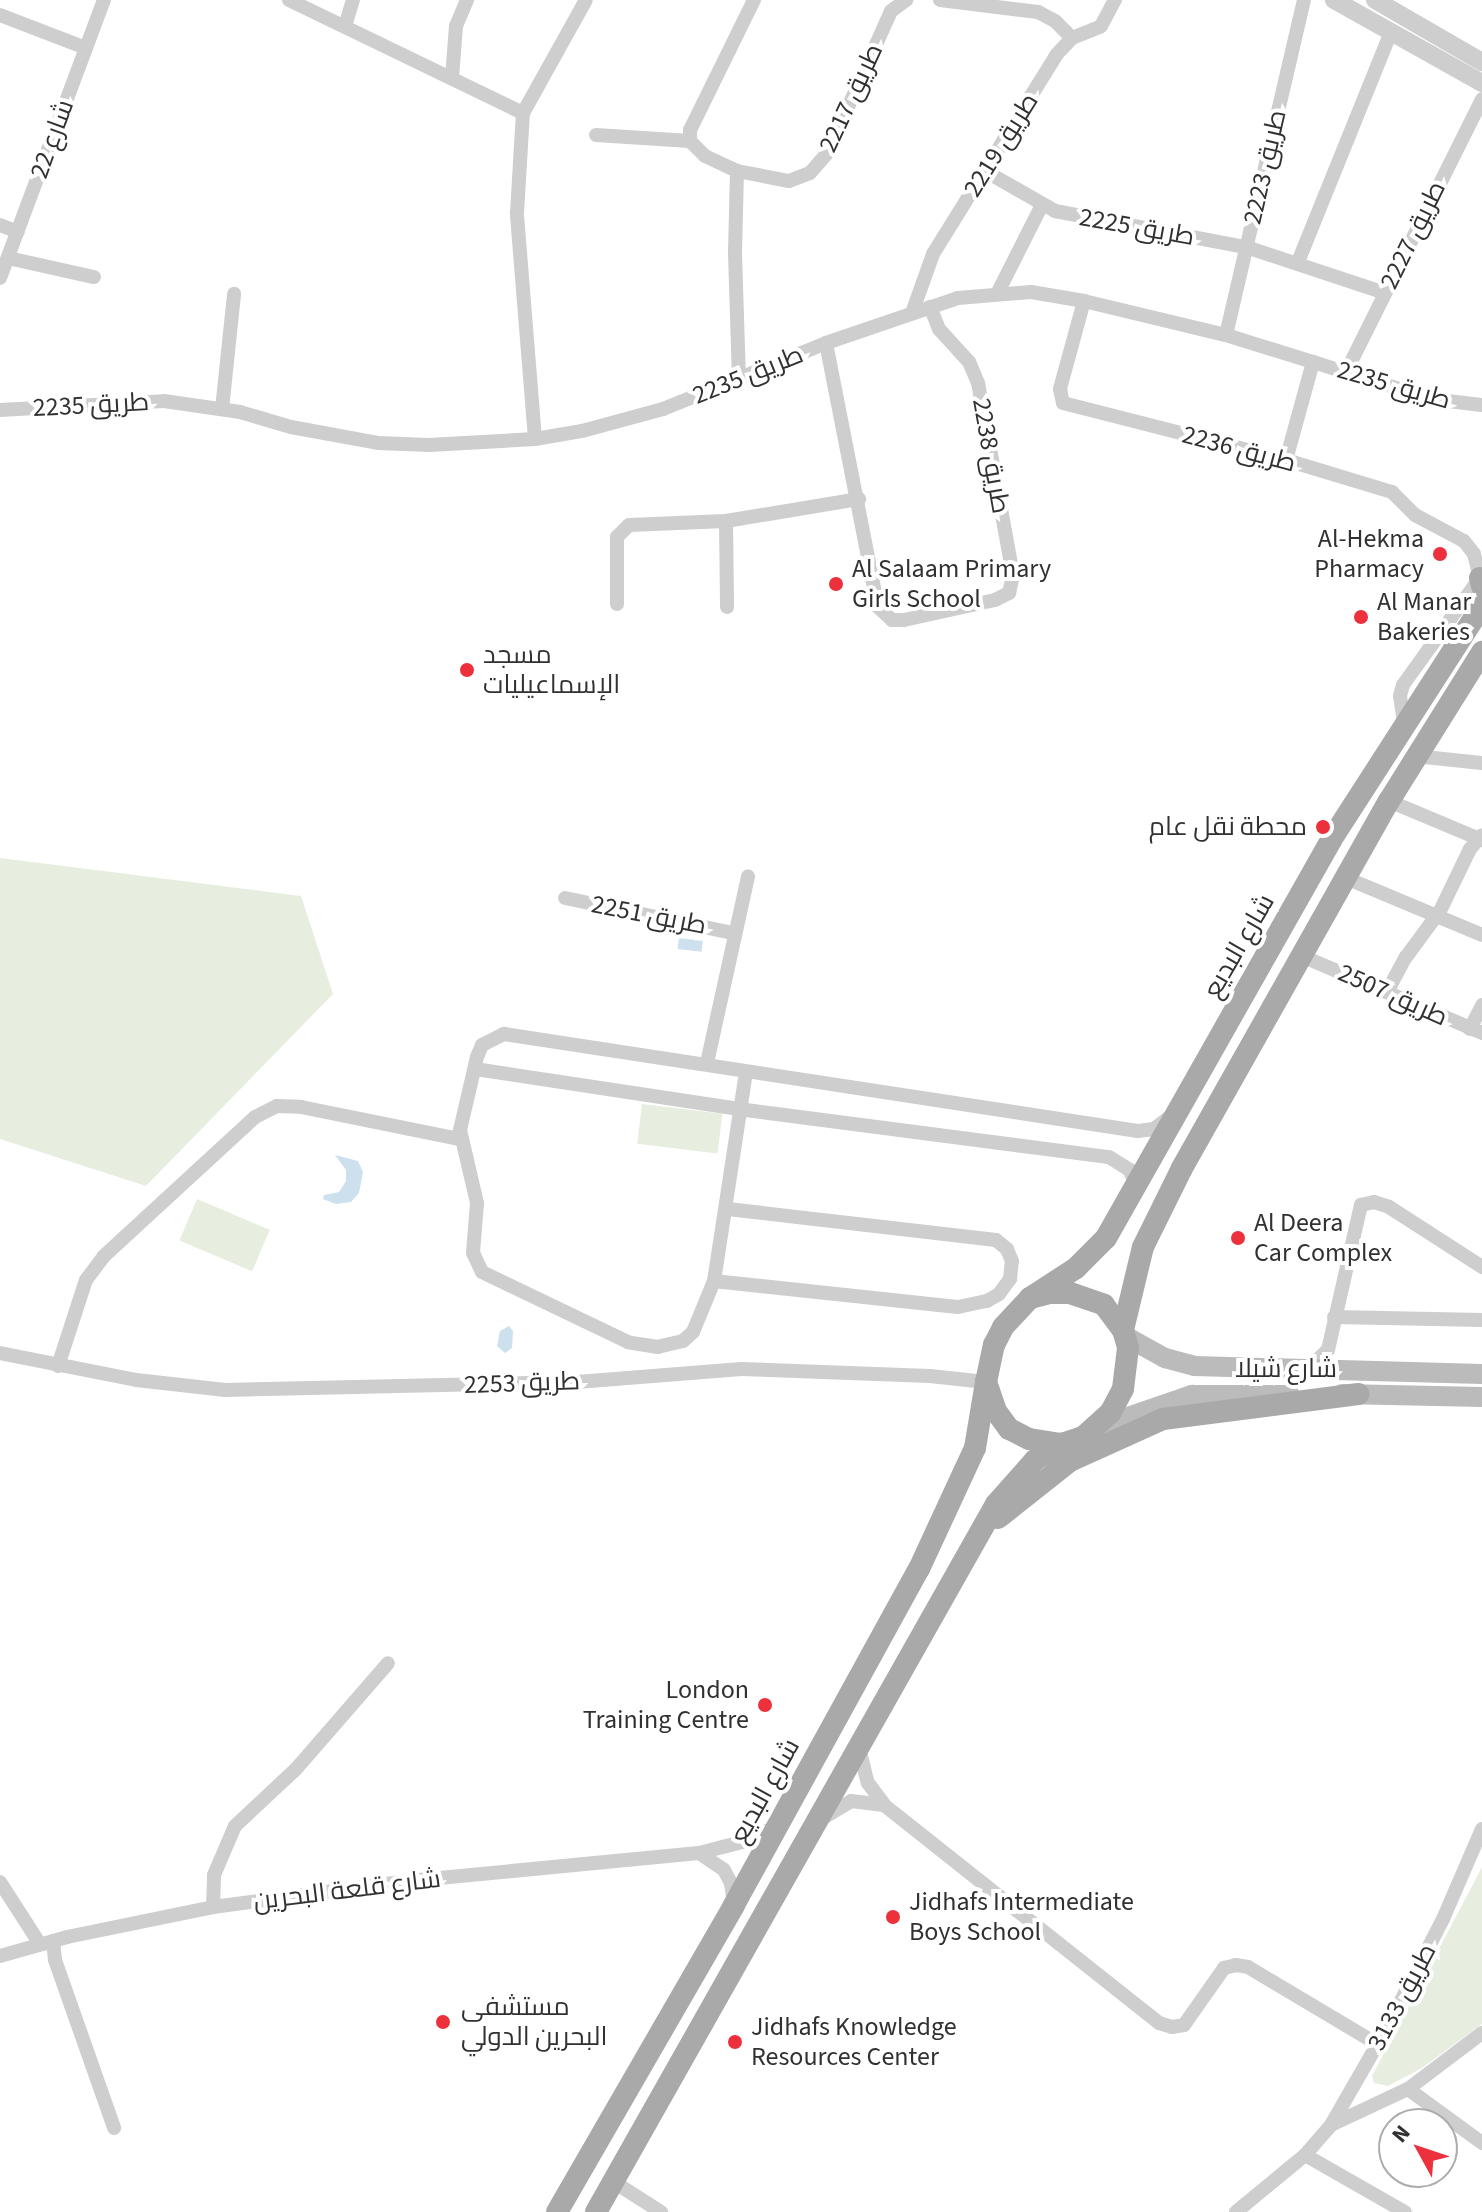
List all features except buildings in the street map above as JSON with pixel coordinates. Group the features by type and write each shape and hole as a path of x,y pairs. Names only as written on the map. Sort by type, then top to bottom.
{"main road":[{"name":"شارع البديع","path":"1030,1298 1091,1255 1106,1238 1331,840 1482,606"},
{"path":"596,2212 996,1504 1035,1460 1096,1428 1111,1412 1123,1389 1127,1370 1124,1333 1143,1247 1165,1202 1389,801 1482,652"},
{"path":"1061,1444 1020,1436 1009,1429 996,1411 986,1382 994,1345 1003,1327 1030,1298 1060,1293 1090,1298 1111,1311 1124,1333"},
{"name":"شارع شيلا","path":"1124,1333 1165,1358 1186,1364 1482,1374"},
{"name":"شارع البديع","path":"557,2212 734,1905 919,1569 975,1448 986,1382"},
{"path":"978,1539 1049,1475 1136,1429 1196,1413 1318,1402 1358,1394"},
{"name":"شارع شيلا","path":"1096,1428 1192,1395 1482,1397"}],"street":[{"name":"شارع 22","path":"0,278 104,0"},
{"path":"289,0 523,113"},
{"path":"345,26 353,0"},
{"path":"452,78 456,26 467,0"},
{"path":"535,439 517,213 523,113 586,0"},
{"path":"596,135 692,145 690,130 754,0"},
{"path":"940,0 1032,11 1055,21 1072,38"},
{"name":"طريق 2219","path":"912,313 933,254 1057,54 1072,38 1101,26 1115,0"},
{"name":"طريق 2223","path":"1226,335 1304,0"},
{"path":"1334,0 1482,83"},
{"path":"1375,0 1395,5 1482,62"},
{"name":"طريق 2217","path":"692,145 737,171 789,181 810,173 820,163 886,21 901,1"},
{"path":"0,15 86,48"},
{"path":"1298,262 1391,32"},
{"name":"طريق 2227","path":"1346,372 1482,99"},
{"path":"737,171 735,253 739,380"},
{"name":"طريق 2225","path":"985,171 1042,205 1062,213 1246,247 1385,293"},
{"path":"998,292 1042,205"},
{"path":"0,225 18,232"},
{"path":"8,258 94,277"},
{"name":"طريق 2235","path":"0,410 130,401 222,409 319,433 378,443 429,445 535,439 582,431 663,409 826,343 930,307 998,292 1054,294 1084,301 1226,335 1431,399 1482,405"},
{"path":"222,409 234,294"},
{"name":"طريق 2236","path":"1084,301 1060,389 1063,403 1286,460 1392,492 1415,515 1464,541 1474,554 1481,580"},
{"name":"طريق 2238","path":"826,343 878,607 884,616 892,620 936,615 995,600 1009,593 1013,575 978,383 969,362 939,329 930,307"},
{"path":"1286,460 1313,362"},
{"path":"617,604 617,537 629,525 726,521 859,499"},
{"path":"726,521 727,607"},
{"path":"1405,728 1400,696 1403,685 1481,580"},
{"path":"1415,756 1482,763"},
{"path":"1387,992 1481,838 1389,801"},
{"name":"طريق 2251","path":"707,1063 733,933 748,876"},
{"path":"1346,878 1482,935"},
{"name":"طريق 2251","path":"565,898 733,933"},
{"name":"طريق 2507","path":"1304,957 1476,1031"},
{"path":"1476,1031 1482,1005"},
{"path":"746,1072 728,1209 714,1281 693,1332 671,1347 642,1346 614,1337 482,1272 473,1253 476,1191 460,1139 482,1045 504,1034 1146,1132 1162,1125 1197,1077"},
{"path":"475,1069 740,1109 1109,1157 1124,1164 1136,1188"},
{"path":"58,1366 86,1280 104,1256 255,1117 277,1106 301,1107 460,1139"},
{"path":"1308,1369 1328,1350 1358,1209 1366,1202 1389,1207 1482,1267"},
{"path":"714,1281 958,1307 987,1301 999,1294 1010,1279 1012,1261 1007,1249 996,1240 728,1209"},
{"path":"1334,1317 1482,1320"},
{"path":"671,1347 674,1375"},
{"path":"1328,1350 1342,1370"},
{"name":"طريق 2253","path":"0,1353 136,1380 225,1390 577,1382 741,1369 930,1376 986,1382"},
{"path":"213,1907 216,1867 235,1826 296,1769 388,1663"},
{"path":"859,1743 868,1783 884,1805 1159,2023 1172,2027 1184,2025 1224,1968 1248,1967 1377,2044"},
{"path":"811,1830 831,1812 851,1801 884,1805"},
{"name":"شارع قلعة البحرين","path":"0,1956 46,1942 213,1907 408,1881 699,1853 742,1842 777,1827"},
{"name":"طريق 3133","path":"1236,2212 1305,2155 1331,2125 1443,1919 1482,1829"},
{"path":"699,1853 724,1870 731,1883 734,1905"},
{"path":"0,1882 46,1942 55,1960 114,2128"},
{"path":"1331,2125 1408,2089 1482,2033"},
{"path":"1408,2089 1482,2143"},
{"path":"1305,2155 1405,2212"},
{"path":"614,2182 661,2212"}],"shaded area":[{"path":"0,858 301,896 333,994 146,1186 0,1139"},
{"path":"642,1104 722,1114 718,1154 637,1144"},
{"path":"197,1199 270,1230 252,1271 179,1240"},
{"path":"1482,1867 1482,2024 1422,2068 1388,2086 1374,2083 1372,2076"}],"water":[{"path":"679,938 703,941 701,952 678,949"},
{"path":"335,1155 358,1161 363,1172 359,1193 351,1202 336,1204 323,1199 324,1195 339,1192 346,1181 346,1170"},
{"path":"509,1326 513,1331 512,1348 505,1353 497,1346 500,1331"}],"place":[{"name":"Al-Hekma Pharmacy","path":"1440,554"},
{"name":"Al Salaam Primary Girls School","path":"836,584"},
{"name":"Al Manar Bakeries","path":"1361,617"},
{"name":"مسجد الإسماعيليات","path":"467,670"},
{"name":"محطة نقل عام","path":"1323,827"},
{"name":"Al Deera Car Complex","path":"1238,1238"},
{"name":"London Training Centre","path":"765,1705"},
{"name":"Jidhafs Intermediate Boys School","path":"893,1917"},
{"name":"مستشفى البحرين الدولي","path":"443,2022"},
{"name":"Jidhafs Knowledge Resources Center","path":"735,2042"}]}
